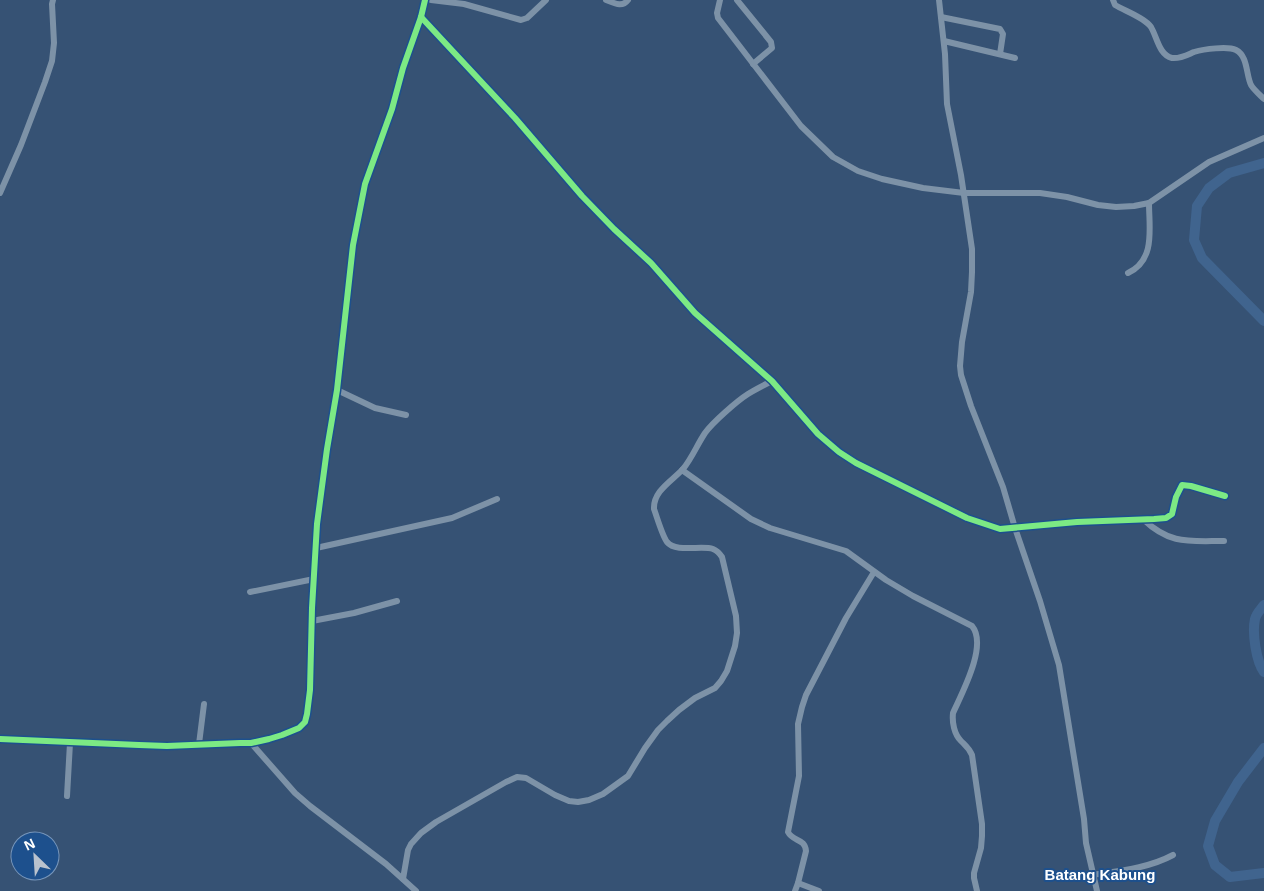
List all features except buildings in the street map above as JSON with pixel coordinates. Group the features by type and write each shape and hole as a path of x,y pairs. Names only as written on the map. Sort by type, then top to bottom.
{"street":[{"path":"0,193 21,145 52,61 54,43 53,0"},
{"path":"0,739 166,746 251,743 282,735 299,728 305,722 310,690 317,524 337,390 352,255 366,184 392,108 425,0"},
{"path":"431,0 465,2 521,20 527,18 545,1"},
{"path":"537,0 545,1"},
{"path":"606,0 621,5 628,0"},
{"path":"720,0 717,13 718,18 801,126 833,157 858,171 882,179 923,188 964,193 1040,193 1116,208 1149,203 1209,162 1264,138"},
{"path":"737,0 772,45 772,48 753,64"},
{"path":"939,0 944,41 947,104 971,242 971,292 962,342 961,375 971,406 1003,487 1014,528 1040,601 1059,665 1084,819 1086,843 1097,891"},
{"path":"1113,0 1115,5 1147,22 1151,26 1163,52 1172,58 1207,50 1237,50 1242,56 1252,87 1264,99"},
{"path":"421,17 515,118 582,196 651,263 695,313 772,381 818,434 839,452 856,463 968,518 1000,529 1077,522 1166,518 1172,514 1176,497 1182,486 1191,486 1225,496"},
{"path":"942,17 1000,30 1003,34 1000,54"},
{"path":"944,41 1015,58"},
{"path":"1128,273 1136,269 1145,259 1151,238 1149,203"},
{"path":"403,879 408,850 421,833 436,822 506,782 518,777 526,778 569,801 590,800 603,794 628,776 645,748 667,721 690,702 715,688 721,681 730,662 737,633 736,616 722,557 713,549 672,546 668,543 654,509 654,504 656,496 689,462 699,442 710,427 742,398 772,381"},
{"path":"337,390 375,408 406,415"},
{"path":"682,470 751,520 770,528 846,551 874,572 913,596 972,626 977,639 975,660 953,713 953,718 956,734 960,741 968,747 972,755 982,830 982,842 974,873 977,891"},
{"path":"316,548 452,518 497,499"},
{"path":"1144,519 1152,527 1172,538 1191,541 1224,541"},
{"path":"795,891 806,848 803,843 791,837 788,832 799,776 799,717 806,695 846,618 874,572"},
{"path":"250,592 314,579"},
{"path":"312,621 354,613 397,601"},
{"path":"200,744 204,704"},
{"path":"67,796 70,743"},
{"path":"251,743 295,793 416,891"},
{"path":"1093,876 1128,870 1166,859 1173,855"},
{"path":"798,883 819,891"}],"waterway":[{"path":"1264,163 1229,173 1209,188 1197,206 1194,240 1202,258 1264,321"},
{"path":"1264,605 1256,617 1254,625 1255,647 1264,672"},
{"path":"1264,748 1238,782 1215,821 1208,846 1215,865 1230,877 1264,873"}],"cycle path":[{"path":"0,739 167,746 251,743 282,735 299,728 305,722 310,690 317,524 337,390 353,245 365,184 392,109 425,0"},
{"path":"421,17 515,118 582,196 651,263 695,313 772,381 818,434 839,452 856,463 967,518 1000,529 1077,522 1166,518 1172,514 1176,497 1182,485 1225,496"}],"district":[{"name":"Batang Kabung","path":"1100,874"}]}
